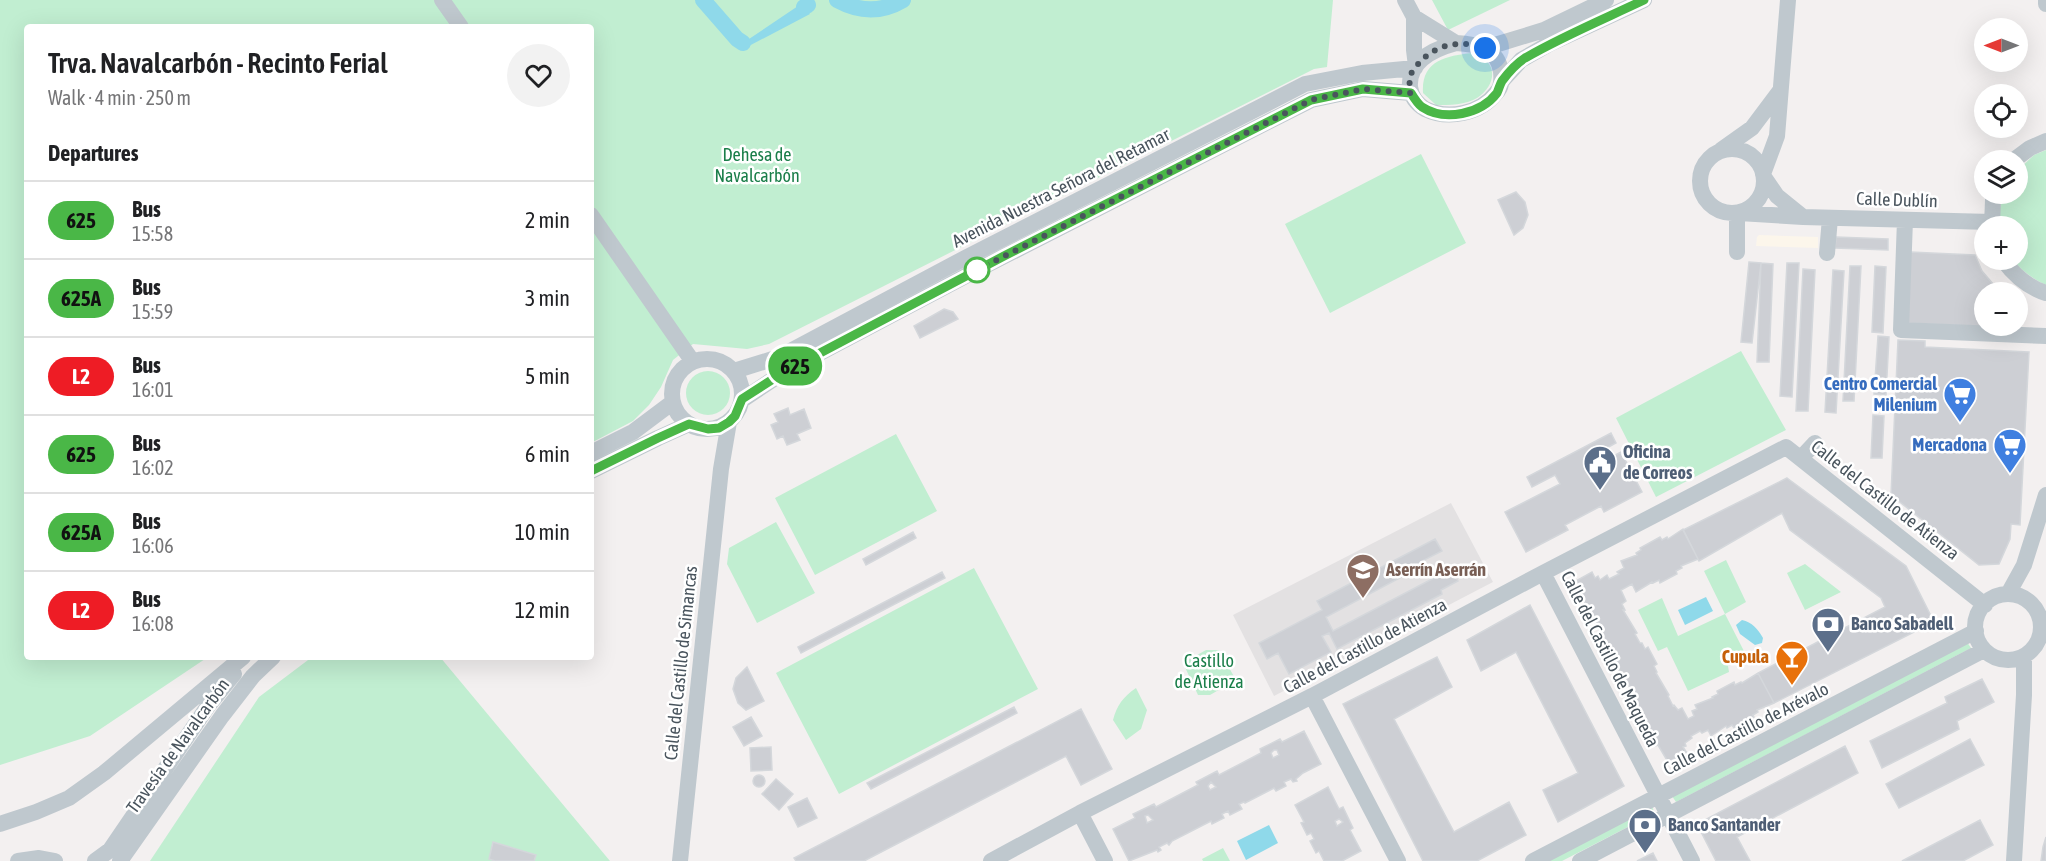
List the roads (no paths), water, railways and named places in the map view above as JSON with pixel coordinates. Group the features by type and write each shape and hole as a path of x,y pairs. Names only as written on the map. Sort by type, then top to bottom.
{"street":[{"path":"442,0 459,24"},
{"path":"1405,0 1414,17 1415,67"},
{"path":"1485,48 1544,30 1606,0"},
{"path":"1502,81 1500,65 1495,56 1485,48 1472,44 1455,43 1438,48 1424,57 1415,67 1410,78 1411,93 1420,106 1433,113 1452,115 1469,112 1481,107 1497,93 1502,81 1521,60 1644,0"},
{"path":"1779,92 1752,128 1710,157 1701,170 1700,185 1707,202 1721,212 1738,213 1753,204 1763,192 1764,175 1776,136 1788,0"},
{"path":"1414,17 1455,43"},
{"name":"Avenida Nuestra Señora del Retamar","path":"734,371 779,357 967,257 1305,84 1362,73 1415,67"},
{"name":"Avenida Nuestra Señora del Retamar","path":"742,399 784,372 947,286 1311,100 1363,89 1411,93"},
{"path":"2028,150 2046,141"},
{"path":"1721,150 1735,149 1748,153 1759,163 1777,196 1803,217"},
{"path":"1737,252 1738,213"},
{"name":"Calle Dublín","path":"1738,213 1974,223"},
{"path":"1827,252 1830,218"},
{"path":"594,219 693,362"},
{"path":"1905,220 1901,330 2046,336"},
{"path":"2010,270 2026,284 2046,293"},
{"path":"703,359 725,363 734,371 741,384 742,399 740,408 729,422 719,428 708,429 689,424 682,418 673,402 673,390 676,379 683,369 703,359"},
{"path":"594,452 633,432 673,402"},
{"name":"Calle del Castillo de Simancas","path":"680,861 721,469 729,422"},
{"path":"594,470 689,424"},
{"name":"Calle del Castillo de Simancas","path":"708,429 716,445 721,469"},
{"path":"1801,458 1815,443"},
{"name":"Calle del Castillo de Atienza","path":"990,861 1312,696 1786,447 1985,605"},
{"path":"2008,594 2024,565 2046,495"},
{"name":"Calle del Castillo de Maqueda","path":"1543,573 1692,861"},
{"path":"2008,594 2025,599 2032,604 2037,612 2043,636 2024,657 2003,660 1993,657 1984,650 1978,641 1976,621 1985,605 1999,596 2008,594"},
{"name":"Calle del Castillo de Arévalo","path":"1533,861 1976,631"},
{"path":"1580,861 1984,650"},
{"path":"2013,861 2024,695 2024,657"},
{"path":"0,824 69,798 104,773 239,660"},
{"name":"Travesía de Navalcarbón","path":"95,861 110,850 208,706 245,660"},
{"name":"Travesía de Navalcarbón","path":"120,861 222,716 253,676 270,660"},
{"path":"1312,696 1398,861"},
{"path":"1080,813 1105,861"},
{"path":"18,861 39,858 55,861"}],"water":[{"path":"801,4 810,14 747,47 743,43"},
{"path":"1706,597 1713,611 1685,625 1678,610"},
{"path":"1742,620 1749,622 1757,629 1763,638 1762,643 1755,645 1740,634 1736,625"},
{"path":"1269,825 1278,843 1246,860 1237,841"}],"waterway":[{"path":"703,0 743,43"},
{"path":"837,0 862,9 878,9 903,0"},
{"path":"804,7 808,5"}],"place":[{"name":"Centro Comercial Milenium","path":"1960,423"},
{"name":"Mercadona","path":"2010,474"},
{"name":"Oficina de Correos","path":"1600,491"},
{"name":"Aserrín Aserrán","path":"1363,599"},
{"name":"Banco Sabadell","path":"1828,653"},
{"name":"Cupula","path":"1792,686"},
{"name":"Banco Santander","path":"1645,854"}],"park label":[{"name":"Dehesa de Navalcarbón","path":"757,165"},
{"name":"Castillo de Atienza","path":"1209,671"}]}
